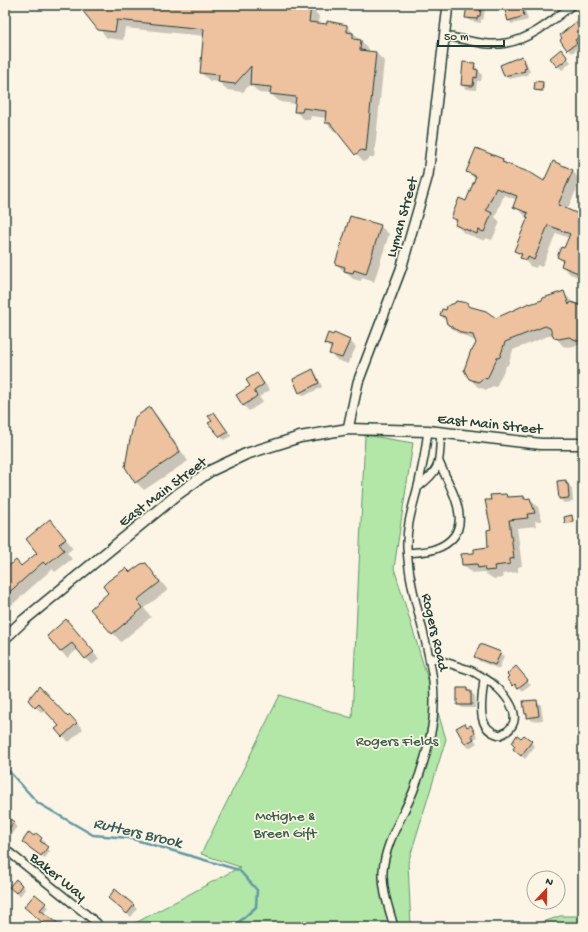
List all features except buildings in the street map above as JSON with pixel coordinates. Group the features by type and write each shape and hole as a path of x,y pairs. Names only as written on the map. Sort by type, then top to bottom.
{"main road":[{"name":"East Main Street","path":"5,638 24,620 173,498 210,471 246,454 300,436 348,429 428,431 541,444 583,444"}],"street":[{"name":"Lyman Street","path":"348,429 358,382 401,269 428,175 448,5"},
{"path":"445,36 488,44 505,44 521,39 546,25 572,5"},
{"name":"Rogers Road","path":"394,927 383,884 385,859 394,833 418,778 430,736 435,701 430,657 414,598 408,553 408,528 418,487 428,431"},
{"path":"418,487 434,473 439,462 441,432"},
{"path":"408,553 434,550 443,545 455,533 458,527 460,509 454,491 439,462"},
{"path":"430,657 472,671 484,678 500,688 510,703 514,720 510,729 500,735 490,732 482,721 484,678"},
{"name":"Baker Way","path":"5,849 97,923"}],"green space":[{"path":"365,435 413,443 394,568 446,739 408,863 411,927 128,927 240,867 201,854 280,695 352,718"},
{"path":"560,916 583,916 583,927 530,927"}],"waterway":[{"name":"Rutters Brook","path":"5,767 38,803 93,835 129,838 239,870 257,890 256,907 239,922 238,927"}],"park label":[{"name":"Rogers Fields","path":"397,740"},
{"name":"Mctighe & Breen Gift","path":"285,824"}]}
